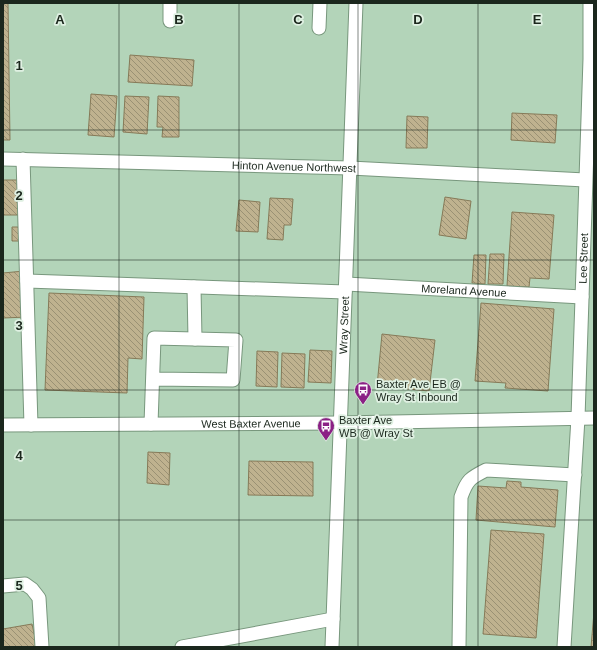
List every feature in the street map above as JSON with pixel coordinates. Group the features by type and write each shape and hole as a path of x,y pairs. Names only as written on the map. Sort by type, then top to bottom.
{"street":[{"path":"170,3 170,21"},
{"path":"319,28 320,3"},
{"name":"Wray Street","path":"332,647 356,3"},
{"name":"Lee Street","path":"564,647 578,418 590,59 590,3"},
{"name":"Hinton Avenue Northwest","path":"3,159 350,168 585,180"},
{"path":"23,159 31,425"},
{"name":"Moreland Avenue","path":"27,281 194,287 346,288 582,297"},
{"path":"194,287 195,339"},
{"path":"151,424 154,338 236,340 233,380 153,379"},
{"name":"West Baxter Avenue","path":"3,425 340,423 594,418"},
{"path":"459,647 461,497 466,483 474,476 486,470 574,476"},
{"path":"3,586 25,584 32,589 39,598 42,647"},
{"path":"182,647 244,641 333,619"}],"building":[{"path":"3,3 8,3 10,140 3,140"},
{"path":"130,55 194,60 192,86 128,82"},
{"path":"91,94 117,96 114,137 88,135"},
{"path":"125,96 149,97 147,134 123,132"},
{"path":"158,96 179,97 179,137 162,137 163,127 157,127"},
{"path":"512,113 557,115 555,143 511,140"},
{"path":"407,116 428,117 427,148 406,148"},
{"path":"3,180 20,180 19,215 3,215"},
{"path":"445,197 471,201 466,239 439,235"},
{"path":"270,198 293,199 291,225 284,225 283,240 267,239"},
{"path":"239,200 260,202 258,232 236,231"},
{"path":"512,212 554,215 549,279 530,278 529,287 507,286"},
{"path":"12,227 22,227 22,241 12,241"},
{"path":"490,254 504,254 503,284 488,284"},
{"path":"474,255 486,255 485,284 472,283"},
{"path":"24,271 27,317 3,318 3,273"},
{"path":"49,293 144,297 142,359 128,358 127,393 45,390"},
{"path":"481,303 554,309 548,391 505,388 506,383 475,381"},
{"path":"382,334 435,340 429,391 377,386"},
{"path":"310,350 332,351 331,383 308,382"},
{"path":"257,351 278,352 277,387 256,386"},
{"path":"282,353 305,354 304,388 281,387"},
{"path":"148,452 170,453 169,485 147,483"},
{"path":"249,461 313,462 313,496 248,495"},
{"path":"507,481 521,482 521,487 558,490 555,527 476,520 478,486 506,488"},
{"path":"491,530 544,534 536,638 483,634"},
{"path":"594,612 594,647 591,647"},
{"path":"32,624 37,647 3,647 3,629"}],"place":[{"name":"Baxter Ave EB @ Wray St Inbound","path":"363,405"},
{"name":"Baxter Ave WB @ Wray St","path":"326,441"}]}
